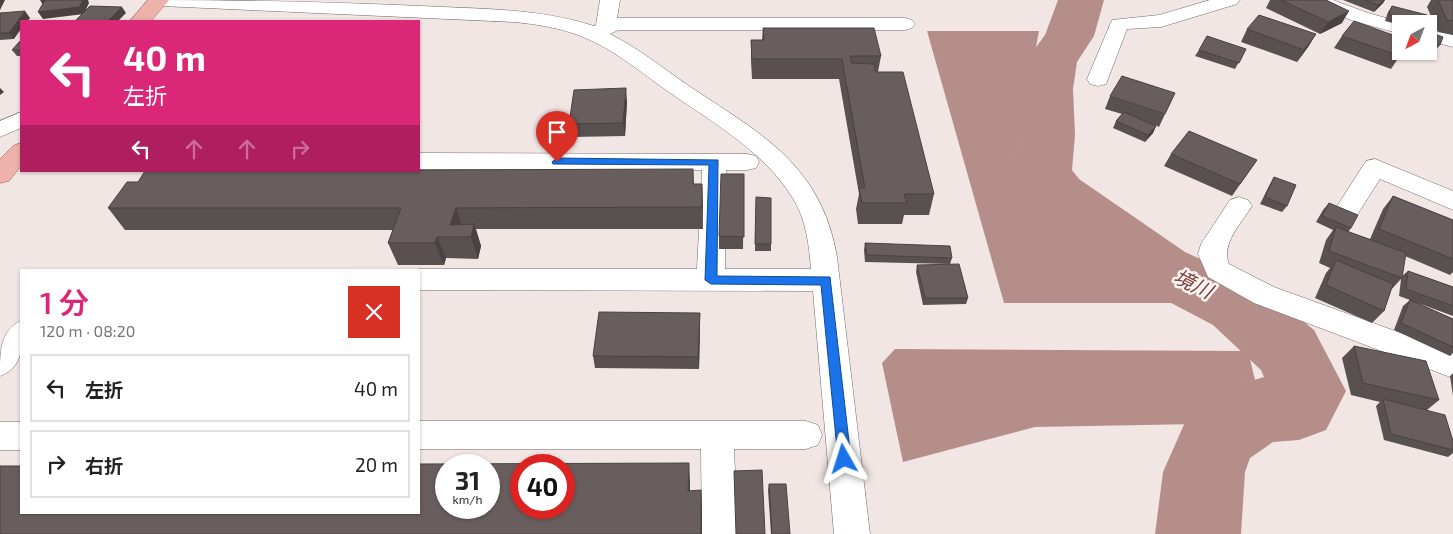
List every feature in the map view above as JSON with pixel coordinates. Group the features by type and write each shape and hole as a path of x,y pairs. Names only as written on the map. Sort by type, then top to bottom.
{"main road":[{"path":"141,20 160,0"},
{"path":"0,175 20,152"}],"street":[{"path":"160,0 535,18 600,31 623,50 752,140 789,174 804,196 816,219 823,250 852,534"},
{"path":"600,31 610,0"},
{"path":"1098,79 1119,24 1161,21 1230,0"},
{"path":"1315,0 1392,26"},
{"path":"600,31 618,24 905,24"},
{"path":"1438,37 1453,41"},
{"path":"0,130 20,120"},
{"path":"420,161 747,162"},
{"path":"711,280 714,162"},
{"path":"1348,209 1375,167 1453,201"},
{"path":"1239,206 1214,244 1212,254 1218,270 1264,294 1453,365"},
{"path":"420,280 826,280"},
{"path":"0,363 20,334"},
{"path":"420,435 806,435"},
{"path":"716,435 720,534"}],"shaded area":[{"path":"927,31 1039,31 1014,164 1020,182 1034,202 1173,289 1180,303 1004,303"},
{"path":"895,349 1248,351 1255,380 1230,388 1198,424 1035,427 903,462 882,363"}],"building":[{"path":"45,0 83,0 79,7 38,12"},
{"path":"1281,0 1326,0 1349,11 1328,22"},
{"path":"1365,0 1384,0 1378,5"},
{"path":"1438,0 1453,0 1453,21 1447,20"},
{"path":"90,6 122,7 109,20 76,20"},
{"path":"1392,6 1427,15 1393,15 1389,14"},
{"path":"25,11 9,33 0,33 0,13"},
{"path":"1259,15 1316,34 1304,50 1247,29"},
{"path":"1354,21 1392,35 1392,53 1342,36"},
{"path":"763,28 874,28 881,56 850,56 852,63 874,64 876,72 903,72 934,194 904,194 907,203 862,203 859,188 865,188 842,59 752,59 751,40 764,40"},
{"path":"1438,35 1443,37 1440,45 1438,44"},
{"path":"1207,36 1246,49 1239,63 1199,50"},
{"path":"20,41 20,50 12,50"},
{"path":"1122,76 1175,93 1165,114 1110,96"},
{"path":"626,88 623,123 569,124 574,90"},
{"path":"1124,112 1156,126 1148,135 1116,121"},
{"path":"1189,131 1257,160 1240,184 1171,154"},
{"path":"693,169 693,184 702,184 702,207 456,208 450,225 474,224 471,237 437,237 435,243 388,243 401,208 108,208 127,182 138,182 144,172 420,172 420,170"},
{"path":"721,174 744,174 744,237 719,236"},
{"path":"1274,177 1296,185 1287,206 1265,197"},
{"path":"1393,196 1453,220 1453,259 1379,229"},
{"path":"756,197 771,198 771,244 755,244"},
{"path":"1329,203 1358,215 1351,228 1322,216"},
{"path":"1336,227 1406,253 1402,278 1329,251"},
{"path":"865,243 950,246 952,258 867,255"},
{"path":"1336,260 1393,284 1384,311 1326,285"},
{"path":"959,264 968,298 925,298 917,265"},
{"path":"1408,271 1453,287 1453,306 1406,289"},
{"path":"1410,300 1453,319 1453,347 1401,323"},
{"path":"599,312 700,313 698,357 593,356"},
{"path":"1354,346 1426,361 1439,400 1363,383"},
{"path":"1383,399 1445,415 1453,441 1453,450 1391,434"},
{"path":"575,463 689,463 688,491 701,490 701,534 0,534 0,466 20,466 20,514 420,514 420,464 435,464 435,519 500,519 500,464 510,464 510,519 575,519"},
{"path":"762,470 765,534 736,534 734,471"},
{"path":"769,484 786,484 790,534 772,534"}],"waterway":[{"name":"境川","path":"1081,0 1069,36 1051,62 1046,89 1047,135 1042,171 1057,194 1162,269 1237,306 1288,351 1308,391 1299,407 1258,410 1218,436 1204,472 1198,534"}],"route":[{"path":"557,162 714,162 711,280 826,280 844,459"}]}
